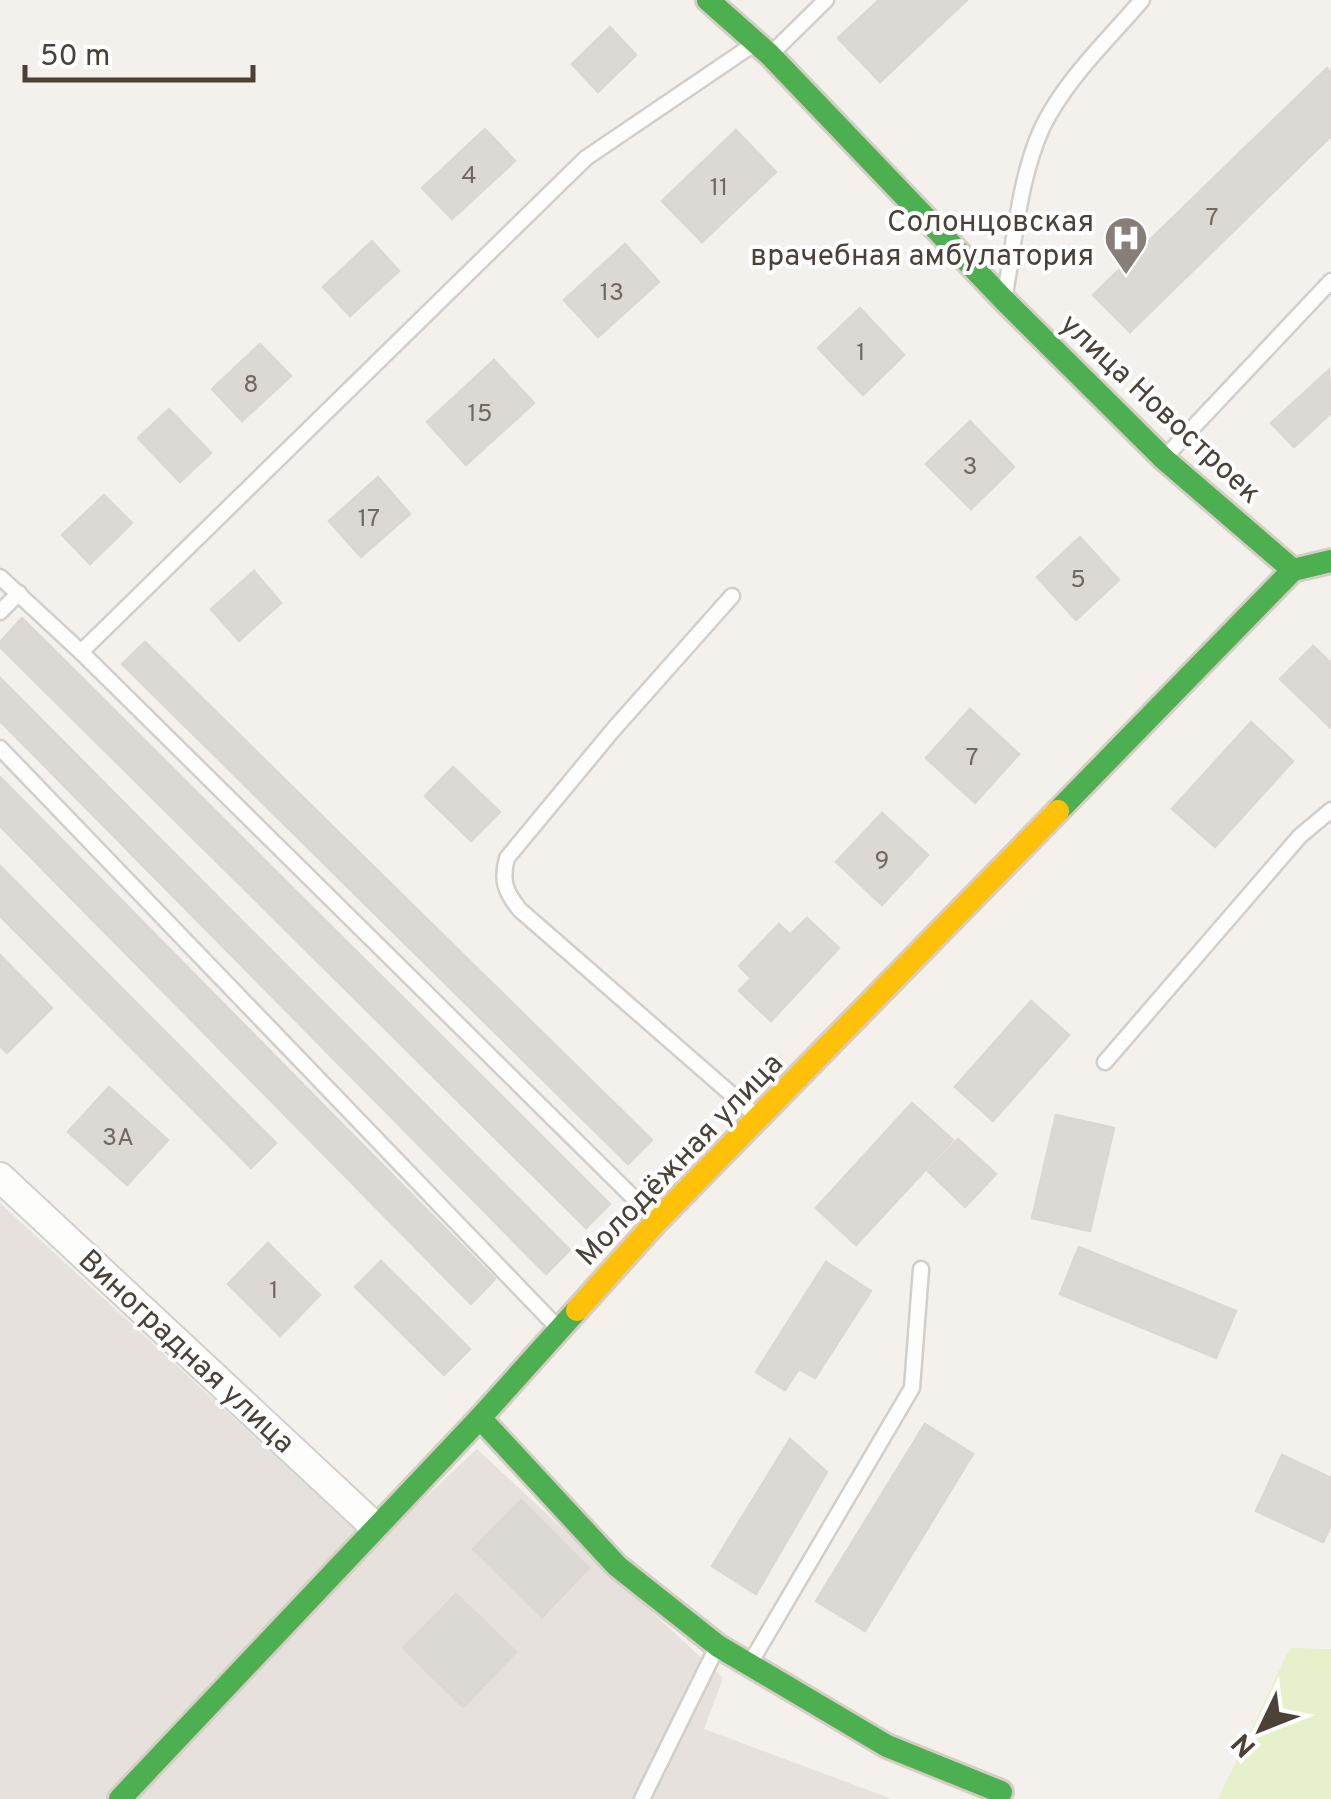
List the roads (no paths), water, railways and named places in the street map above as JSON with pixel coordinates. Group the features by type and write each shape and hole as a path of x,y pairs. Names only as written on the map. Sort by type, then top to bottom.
{"street":[{"name":"улица Новостроек","path":"708,0 764,48 1004,300 1164,459 1293,570"},
{"path":"1293,570 1331,561"},
{"name":"Молодёжная улица","path":"120,1799 480,1418 658,1221 1293,570"},
{"name":"Виноградная улица","path":"0,1176 374,1526"},
{"path":"480,1418 616,1566 718,1646 886,1746 1000,1792"}],"lane":[{"path":"81,652 586,158 764,48 826,0"},
{"path":"1004,300 1027,170 1043,127 1062,95 1142,0"},
{"path":"1164,459 1331,281"},
{"path":"0,577 81,652 658,1221"},
{"path":"0,612 19,594"},
{"path":"732,596 507,858 502,875 508,895 520,910 758,1118"},
{"path":"0,748 560,1330"},
{"path":"1105,1062 1300,836 1331,810"},
{"path":"749,1665 912,1388 921,1269"},
{"path":"642,1799 718,1646"}],"place":[{"name":"Солонцовская врачебная амбулатория","path":"1126,276"}]}
